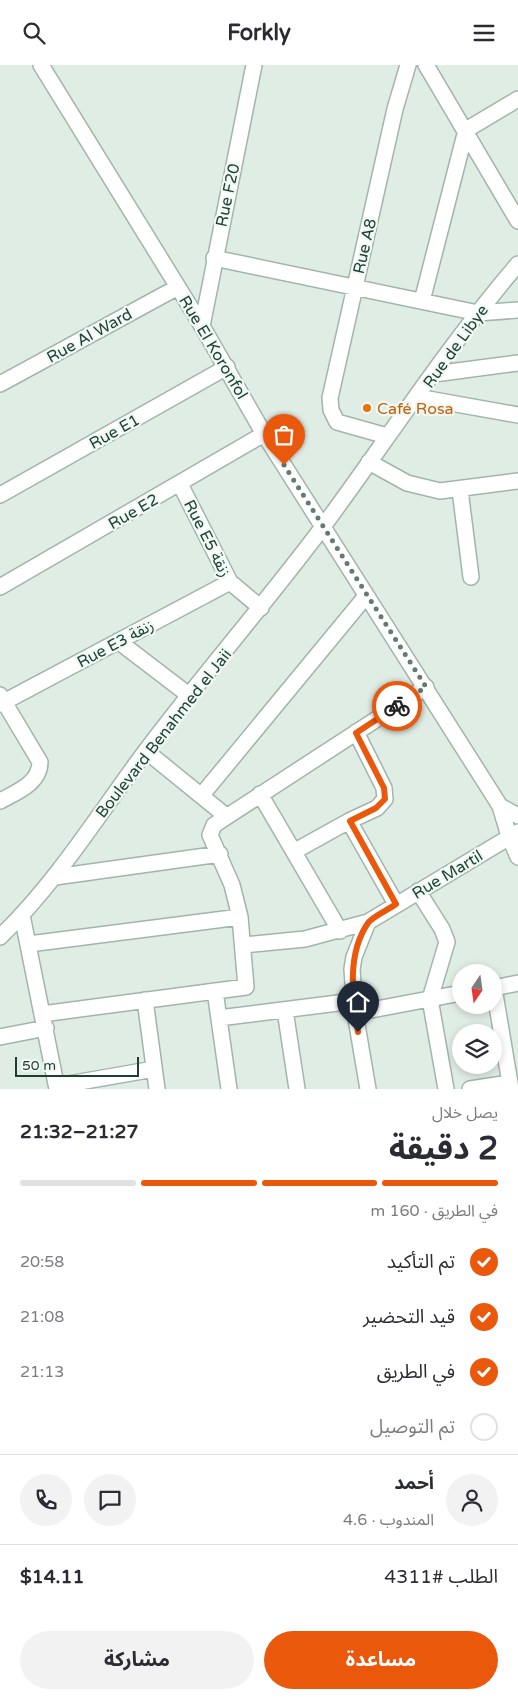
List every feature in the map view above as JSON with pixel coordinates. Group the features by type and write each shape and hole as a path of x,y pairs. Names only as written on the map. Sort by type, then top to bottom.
{"street":[{"name":"Rue El Koronfol","path":"41,65 227,367 264,434 500,806 513,834 518,857"},
{"name":"Rue F20","path":"202,326 214,258 254,65"},
{"name":"Rue A8","path":"387,435 342,425 334,418 330,399 395,109 408,65"},
{"path":"426,65 518,221"},
{"path":"422,301 466,130 518,99"},
{"path":"214,258 478,313 518,310"},
{"name":"Rue de Libye","path":"323,526 387,435 478,313 518,264"},
{"name":"Rue Al Ward","path":"0,384 178,287"},
{"path":"434,374 518,363"},
{"name":"Rue E1","path":"0,495 227,367"},
{"path":"417,397 518,415"},
{"name":"Rue E2","path":"0,587 264,434"},
{"path":"369,462 407,483 425,489 440,491 460,490 518,481"},
{"name":"Rue E5 زنقة","path":"180,484 230,582 261,608"},
{"path":"460,490 471,577"},
{"name":"Boulevard Benahmed el Jaii","path":"0,937 55,877 146,751 261,608 323,526"},
{"name":"Rue E3 زنقة","path":"2,700 230,582"},
{"path":"201,796 366,596"},
{"path":"118,641 190,696"},
{"path":"0,1037 44,1021 145,1000 246,987 244,945 240,917 232,885 212,839 211,830 214,825 426,687"},
{"path":"0,801 21,790 40,772 40,762 2,700"},
{"path":"295,851 376,808 385,799 384,788 356,733"},
{"path":"146,751 226,816"},
{"path":"260,794 340,931"},
{"name":"Rue El Koronfol","path":"500,806 518,816"},
{"path":"350,821 396,904"},
{"name":"Rue Martil","path":"244,945 305,939 368,922 513,834"},
{"path":"55,877 220,854"},
{"path":"418,891 442,929 447,942 430,999 446,1089"},
{"path":"22,915 57,1087 154,1069"},
{"path":"29,944 240,917"},
{"path":"368,922 354,957 355,1007 368,1089"},
{"path":"502,986 518,983"},
{"path":"215,991 230,1089"},
{"path":"219,1018 286,1010 355,1007 452,995"},
{"path":"145,1000 157,1089"},
{"path":"286,1010 297,1089"},
{"path":"470,1089 514,1088 499,1014"}],"way so far":[{"path":"284,465 366,596 426,687 397,706"}],"place":[{"name":"Café Rosa","path":"367,408"}],"route":[{"path":"358,1032 352,969 354,957 368,922 396,904 350,821 376,808 385,799 384,788 356,733 397,706"}]}
